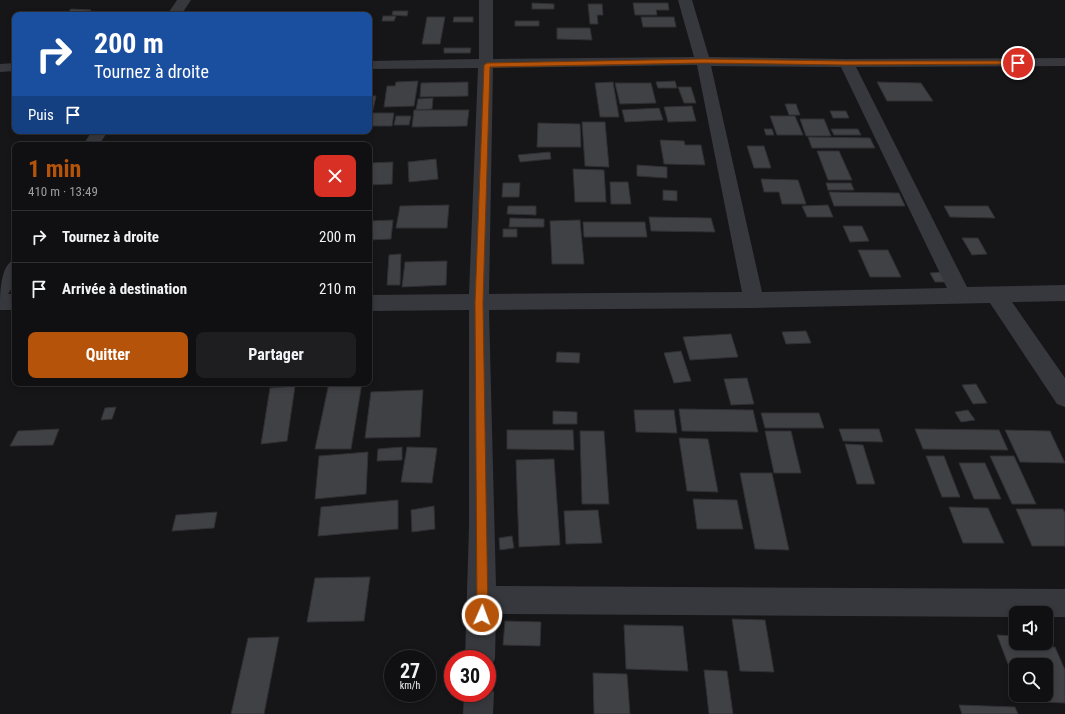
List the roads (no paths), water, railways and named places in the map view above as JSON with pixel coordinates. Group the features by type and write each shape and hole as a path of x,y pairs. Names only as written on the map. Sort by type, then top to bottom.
{"street":[{"path":"176,12 184,0"},
{"path":"480,650 483,600 479,303 487,65 486,0"},
{"path":"684,0 703,61 754,300"},
{"path":"372,65 487,65 703,61 846,63 1065,62"},
{"path":"846,63 961,295"},
{"path":"0,68 12,68"},
{"path":"0,290 12,271"},
{"path":"372,303 754,300 1065,293"},
{"path":"996,294 1065,397"},
{"path":"0,302 12,302"},
{"path":"483,600 1065,603"},
{"path":"478,714 479,702"}]}
